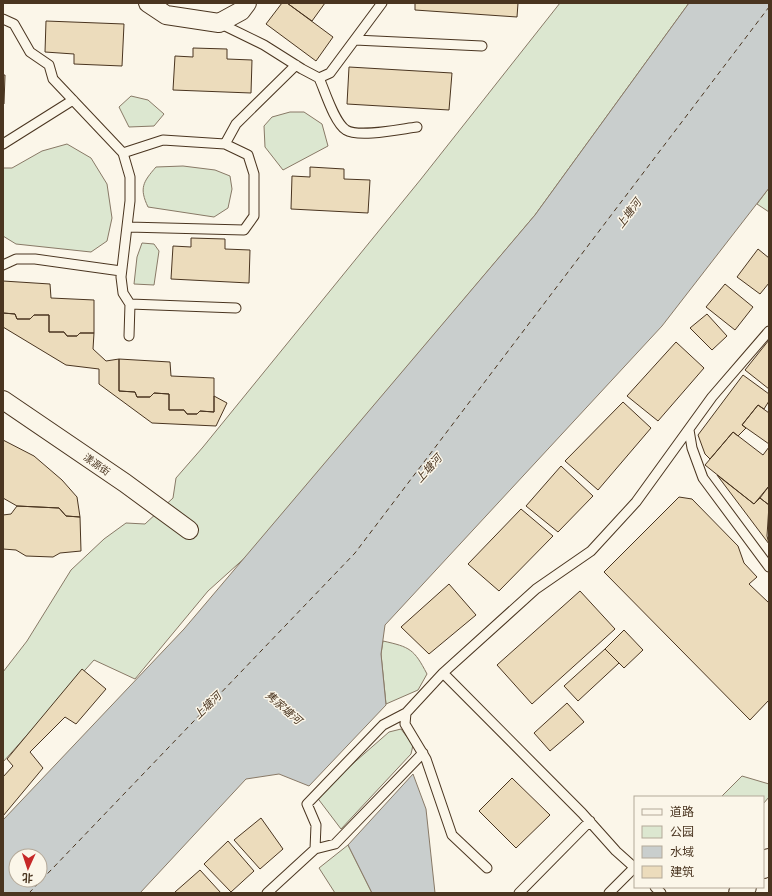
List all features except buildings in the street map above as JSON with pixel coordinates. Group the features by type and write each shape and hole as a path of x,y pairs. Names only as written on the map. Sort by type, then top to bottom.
{"street":[{"path":"148,3 166,15 219,23 241,11 247,3"},
{"name":"漾源街","path":"3,400 189,530"}],"lane":[{"path":"319,78 330,74 382,3"},
{"path":"3,19 14,24 30,52 49,65 54,79 123,153 130,177 128,227 121,271 123,293 130,304 129,336"},
{"path":"219,23 264,45 319,78 336,118 346,130 359,133 417,127"},
{"path":"355,40 482,46"},
{"path":"224,144 236,124 296,65"},
{"path":"3,144 74,100"},
{"path":"123,153 163,140 224,144 248,155 254,174 254,216 244,230 128,227"},
{"path":"3,265 16,260 36,259 121,271"},
{"path":"130,304 236,308"},
{"path":"315,849 316,825 307,804 383,725 406,713 443,673 536,589 591,551 636,502 712,397 769,331"},
{"path":"688,430 692,448 703,478 769,566"},
{"path":"443,673 590,821 616,851 634,867"},
{"path":"406,713 405,724 423,754 452,835 487,868"},
{"path":"267,893 315,849 335,844 423,754"},
{"path":"519,893 590,821"},
{"path":"609,893 634,869"}],"green space":[{"path":"560,3 689,3 535,215 248,555 208,591 135,679 94,660 3,762 3,672 27,641 71,570 104,539 126,523 145,524 173,498 176,478 203,447 421,179"},
{"path":"131,96 148,100 164,114 154,126 129,127 119,107"},
{"path":"290,112 304,112 322,124 328,146 283,170 265,147 264,126 272,117"},
{"path":"67,144 91,158 107,184 112,218 107,241 91,252 16,244 3,236 3,168 12,168 42,151"},
{"path":"183,166 215,170 230,176 232,189 228,208 214,217 148,207 143,190 145,181 156,167"},
{"path":"769,188 769,212 757,204"},
{"path":"142,243 154,244 159,251 154,285 134,284 137,257"},
{"path":"383,641 405,647 410,650 418,659 427,674 418,690 386,704 381,654"},
{"path":"401,729 413,745 411,754 341,829 316,796 389,732"},
{"path":"742,776 769,784 769,797 764,803 764,796 722,796"},
{"path":"348,845 372,893 335,893 319,868"}],"water":[{"path":"689,3 769,3 769,188 662,326 385,625 381,654 386,705 309,786 279,774 246,779 140,893 3,893 3,820 184,629 535,215"},
{"path":"413,774 426,809 435,893 372,893 348,845"}],"ferry route":[{"path":"29,893 355,553 769,7"}],"water label":[{"name":"上塘河","path":"628,213"},
{"name":"上塘河","path":"428,468"},
{"name":"上塘河","path":"207,705"},
{"name":"隽家塘河","path":"284,707"}]}
